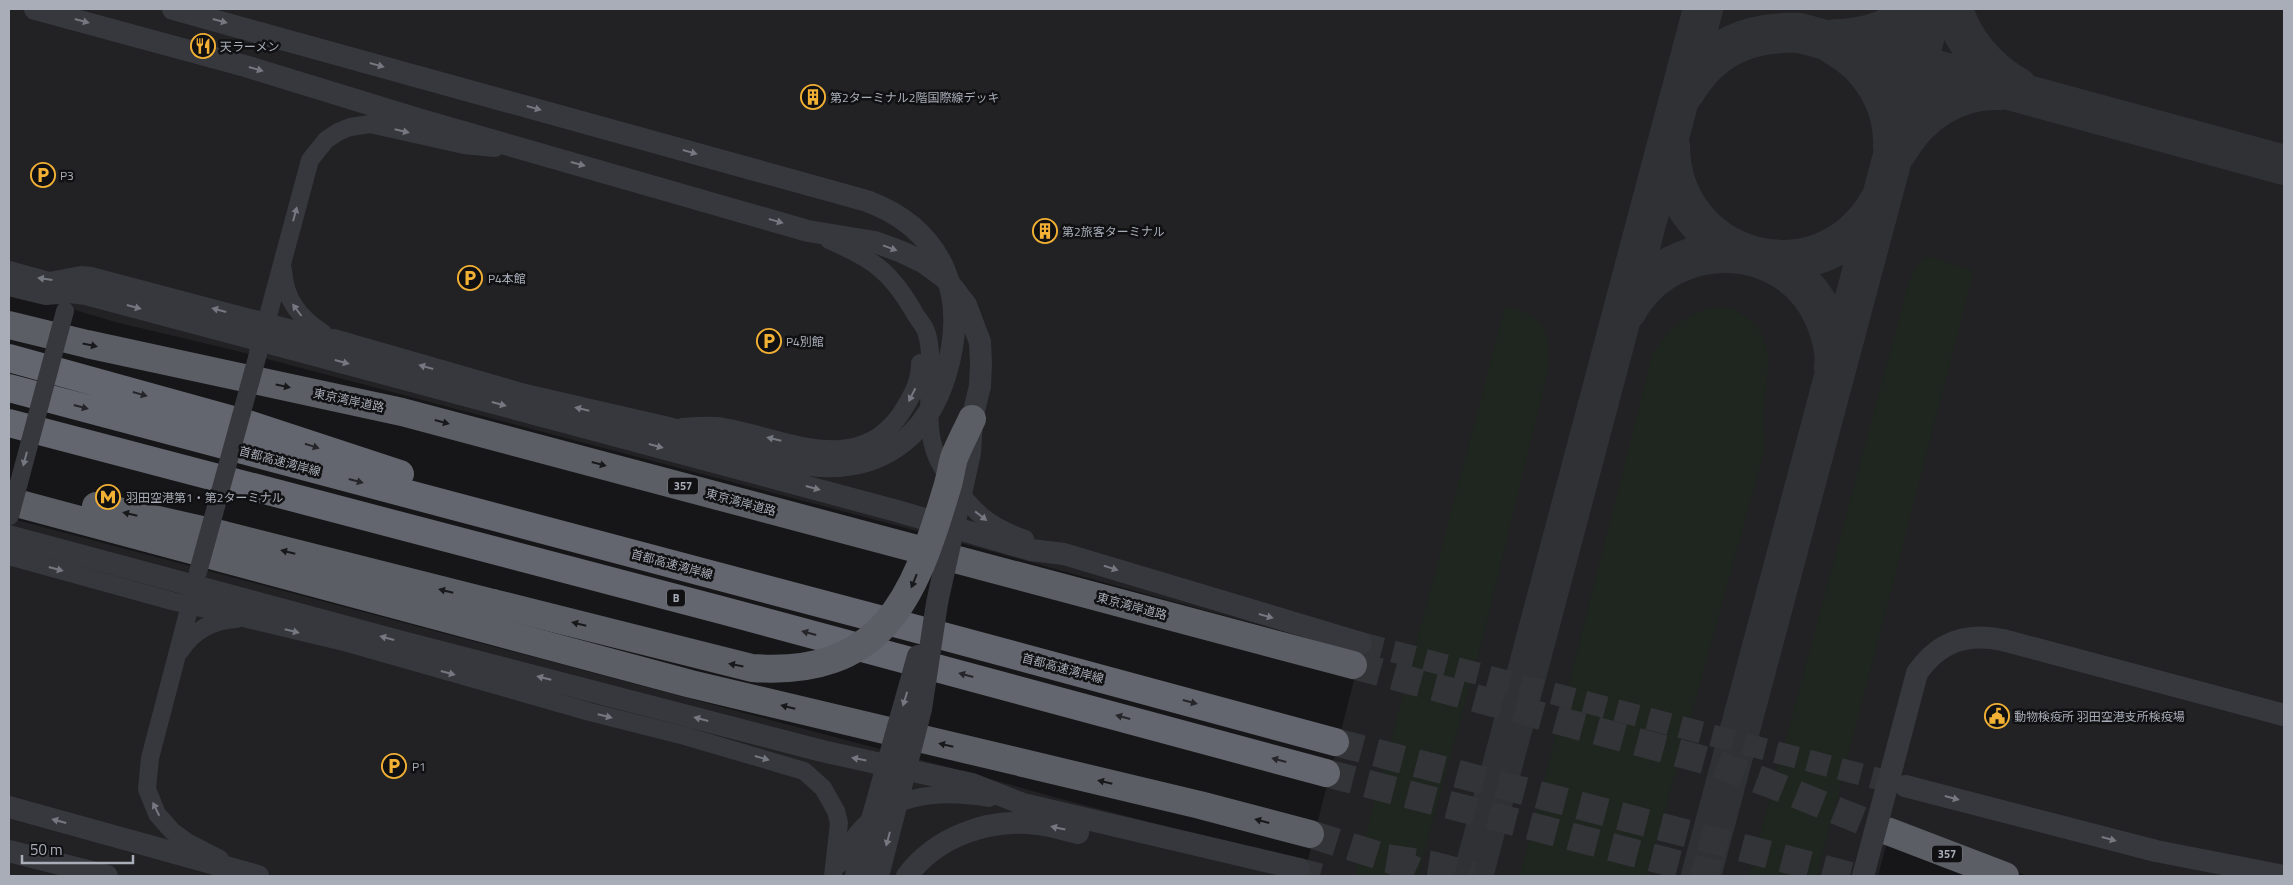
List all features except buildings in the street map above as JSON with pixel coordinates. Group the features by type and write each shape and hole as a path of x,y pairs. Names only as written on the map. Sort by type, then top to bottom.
{"highway":[{"name":"東京湾岸道路","path":"9,325 87,344 402,412 1357,654"},
{"path":"9,358 251,425 383,469 630,536 738,582"},
{"name":"首都高速湾岸線","path":"9,388 1335,742"},
{"path":"9,488 224,535 752,668 776,670 820,664 865,643 882,629 898,610 911,589 946,491 954,458 972,420"},
{"name":"B","path":"14,425 754,618 1326,773"},
{"path":"9,518 1200,804 1310,834"},
{"name":"357","path":"1890,832 2005,876"}],"street":[{"path":"35,9 245,66 418,119 808,231 875,242 916,259 946,279 966,305 980,342 980,386 972,420 970,453 937,604 922,709 878,876"},
{"path":"9,270 49,281 81,275 91,276 262,339 334,340 525,395 664,427 810,465 833,467 855,465 873,459 892,450 910,437 934,407 944,380 954,340 956,313 952,290 944,268 932,248 903,218 867,201 173,9"},
{"path":"255,875 187,842 172,831 157,814 147,789 150,758 194,588 310,160 326,140 338,132 350,127 370,124 464,146 531,151"},
{"path":"808,231 855,252 875,264 895,282 925,330 929,345 931,440 940,465 970,506 981,516 1013,535 1064,554 1357,654"},
{"path":"282,261 287,294 294,307 304,319 334,340"},
{"path":"9,285 67,301 262,339 888,508 1031,550 1064,554"},
{"path":"67,301 9,518 194,588 244,619"},
{"path":"664,427 716,426 812,448 832,451 854,448 878,436 895,422 919,382 920,344 914,313"},
{"path":"9,556 194,588 822,752 972,784 1024,804"},
{"path":"856,876 903,706 937,604"},
{"path":"178,654 189,638 202,629 226,620 244,619 348,643 590,712 685,736 804,772 824,788 836,811 839,823 834,876"},
{"path":"1864,876 1917,673 1925,662 1944,646 1965,638 2002,640 2284,715"},
{"path":"1905,786 2156,851 2284,876"},
{"path":"834,876 854,838 874,818 892,806 911,797 965,794 1024,804 1289,867 1200,857 1036,824 1010,823 976,829 958,836 927,854 907,876"},
{"path":"9,807 255,875"},
{"path":"9,851 107,876"}],"shaded area":[{"path":"9,9 2284,9 2284,876 2027,876 1892,824 1878,876 9,876 9,518 1307,863 1361,653 891,524 233,350 115,322 9,290"},
{"path":"1924,258 1933,258 1974,271 1817,876 1749,876 1907,289 1915,268"},
{"path":"1505,307 1519,310 1538,321 1547,338 1548,361 1547,374 1486,626 1418,876 1355,876"},
{"path":"1715,307 1735,309 1754,323 1762,334 1769,360 1763,413 1764,452 1647,876 1520,876 1652,356 1664,338 1678,324 1694,314"}],"taxiway":[{"path":"1473,876 1703,9"},
{"path":"1835,39 1847,39 1879,32 1898,23 1916,9"},
{"path":"1701,876 1932,9"},
{"path":"1953,9 1963,33 1986,64 2017,87"},
{"path":"1684,93 1706,64 1719,53 1733,45 1764,35 1800,33 2284,165"},
{"path":"1834,45 1859,63 1878,88 1890,116 1893,131 1893,147"},
{"path":"1898,150 1917,125 1941,105 1969,93 1984,90 2000,90"},
{"path":"1670,146 1677,186 1695,218 1721,242 1753,256 1787,260 1822,253 1853,234 1879,202"},
{"path":"1627,310 1647,284 1672,266 1700,256 1729,253 1759,258 1785,271 1808,291 1825,319 1834,349 1834,367"}],"tunnel":[{"path":"1361,643 1905,786"},
{"path":"1353,665 1708,761 1890,832"},
{"path":"1335,742 1851,876"},
{"path":"1326,773 1723,876"},
{"path":"1310,834 1387,858 1427,876"},
{"path":"1387,858 1432,865 1473,876"},
{"path":"1299,869 1326,876"}],"place":[{"name":"天ラーメン","path":"203,46"},
{"name":"第2ターミナル2階国際線デッキ","path":"813,97"},
{"name":"P3","path":"43,175"},
{"name":"第2旅客ターミナル","path":"1045,231"},
{"name":"P4本館","path":"470,278"},
{"name":"P4別館","path":"769,341"},
{"name":"羽田空港第1・第2ターミナル","path":"108,497"},
{"name":"動物検疫所 羽田空港支所検疫場","path":"1997,716"},
{"name":"P1","path":"394,766"}]}
